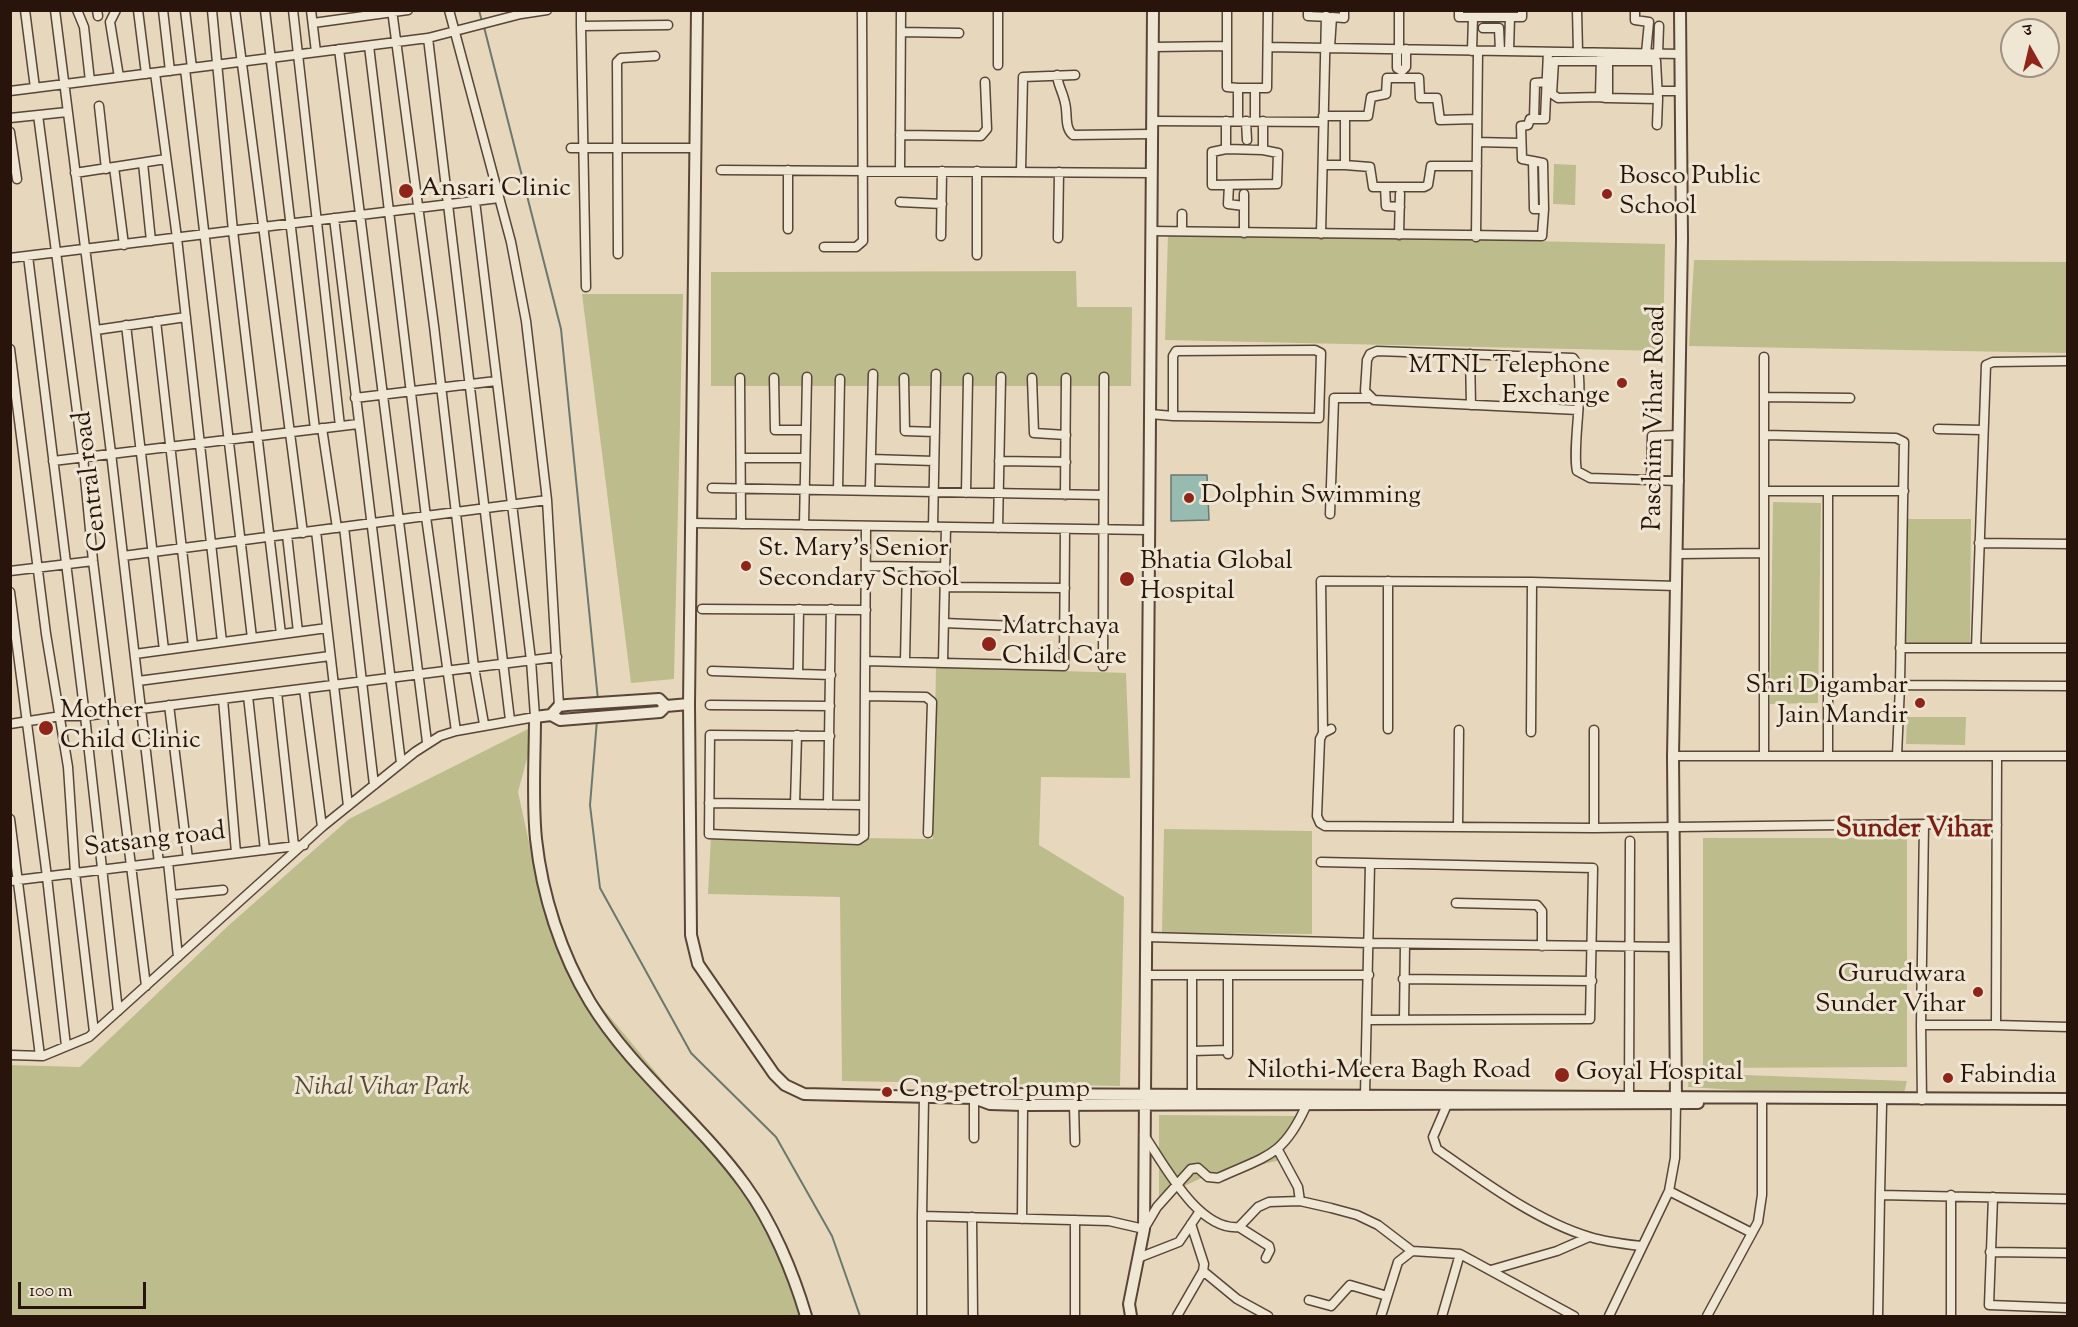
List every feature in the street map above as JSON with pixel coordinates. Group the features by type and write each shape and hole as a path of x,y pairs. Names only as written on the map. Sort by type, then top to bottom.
{"street":[{"path":"25,10 35,88"},
{"name":"Central road","path":"55,10 138,681 164,862 172,895 178,957"},
{"path":"77,10 84,27 90,81"},
{"path":"116,10 110,22 119,77"},
{"path":"138,10 166,159 177,237 222,642"},
{"path":"163,10 170,71"},
{"path":"185,10 188,69 204,234 252,638"},
{"path":"212,10 233,231 281,634"},
{"path":"235,10 303,532"},
{"path":"265,10 289,224 319,429 340,528 374,785"},
{"path":"293,10 340,426"},
{"path":"311,10 316,52"},
{"path":"313,23 408,10"},
{"path":"449,10 499,198 526,321 547,500 557,657 563,706"},
{"path":"10,91 428,38 521,14 547,10"},
{"path":"581,10 586,287"},
{"path":"697,10 689,704 691,934 698,964 774,1074 794,1091 804,1094 974,1098 992,1094 1143,1100"},
{"path":"824,247 856,247 863,241 862,10"},
{"path":"900,171 901,10"},
{"path":"998,10 998,65"},
{"path":"1131,1317 1129,1304 1144,1229 1143,1100 1147,937 1153,10"},
{"path":"1227,10 1227,87 1238,88 1267,88 1268,10"},
{"path":"1308,10 1308,16 1344,18 1344,10"},
{"path":"1400,10 1400,49 1397,68 1402,74"},
{"path":"1459,10 1458,17 1522,17 1522,10"},
{"path":"1577,10 1578,52"},
{"path":"1635,10 1635,20 1649,22 1646,53"},
{"name":"Paschim Vihar Road","path":"1676,1099 1673,756 1679,481 1680,10"},
{"path":"393,11 474,667 484,724"},
{"path":"1322,234 1323,119 1329,17"},
{"path":"1473,17 1477,119 1476,237"},
{"path":"1504,51 1510,17"},
{"path":"581,26 668,25"},
{"path":"1658,54 1659,26"},
{"path":"1483,28 1499,28 1504,51"},
{"path":"901,32 959,33"},
{"path":"428,38 482,508 510,720"},
{"path":"369,45 426,517 456,730"},
{"path":"1153,47 1227,46"},
{"path":"1268,47 1578,52 1604,59 1656,61 1657,125"},
{"path":"339,49 362,215 427,742"},
{"path":"1151,231 1476,237 1542,236 1544,209 1534,208 1533,161 1522,159 1519,142 1521,126 1528,125 1530,118 1545,119 1548,52"},
{"path":"1681,54 1646,53 1604,59 1554,62 1552,94 1561,98 1604,98 1658,95 1681,91"},
{"path":"618,254 617,62 621,58 655,57"},
{"path":"1604,59 1604,98"},
{"path":"1152,121 1251,121 1370,115 1370,98 1385,95 1386,79 1402,74 1419,78 1420,97 1437,98 1440,120 1477,119"},
{"path":"1021,171 1022,81 1026,75 1076,75"},
{"path":"1057,75 1058,85 1066,104 1068,128 1073,135 1152,134"},
{"path":"900,135 981,136 987,129 985,82"},
{"path":"1238,88 1263,150"},
{"path":"1246,140 1255,88"},
{"path":"99,106 123,245"},
{"path":"10,118 67,112"},
{"path":"38,115 83,457 93,561 146,986"},
{"path":"1345,116 1345,165"},
{"path":"1226,121 1226,149"},
{"path":"10,132 16,179"},
{"path":"1477,142 1519,142"},
{"path":"571,148 695,148"},
{"path":"1226,149 1263,150 1278,153 1277,184 1212,185 1212,151 1226,149"},
{"path":"75,172 166,159"},
{"path":"143,163 151,241"},
{"path":"1323,165 1370,166 1373,187 1426,186 1430,168 1433,166 1477,166"},
{"path":"721,170 1151,173"},
{"path":"788,170 788,229"},
{"path":"941,236 942,171"},
{"path":"977,171 977,255"},
{"path":"1058,238 1059,172"},
{"path":"1229,185 1228,204 1244,206"},
{"path":"1385,187 1386,206 1400,207"},
{"path":"1244,194 1244,233"},
{"path":"1399,235 1400,194"},
{"path":"10,258 499,198"},
{"path":"475,201 531,660 535,717 536,838 542,882 573,971 590,1001 616,1040 746,1186 781,1252 806,1317"},
{"path":"900,202 942,204"},
{"path":"1182,214 1182,231"},
{"path":"334,218 400,763"},
{"path":"28,256 85,716 118,1011"},
{"path":"96,330 186,317"},
{"path":"156,321 193,646"},
{"path":"126,325 164,650"},
{"path":"10,349 46,634 68,767 75,873 94,1032"},
{"path":"1150,414 1173,416 1319,418 1321,353 1315,350 1176,351 1173,356 1173,416"},
{"path":"1371,398 1364,387 1367,360 1373,352 1573,358 1578,369 1575,462 1577,471 1583,477 1679,481"},
{"path":"1470,354 1471,405"},
{"path":"1764,357 1764,756"},
{"path":"1977,648 1982,430 1986,365 1993,362 2067,361"},
{"path":"870,491 873,374"},
{"path":"933,527 936,374"},
{"path":"804,525 807,377"},
{"path":"998,528 1001,377"},
{"path":"1103,666 1104,377"},
{"path":"740,378 741,524"},
{"path":"774,378 775,430 806,430"},
{"path":"904,378 905,431 935,432"},
{"path":"966,493 968,378"},
{"path":"1032,378 1034,433 1066,435"},
{"path":"1065,495 1066,378"},
{"path":"838,490 840,379"},
{"path":"355,398 496,381"},
{"path":"1765,397 1850,398"},
{"path":"1329,514 1334,398 1371,398 1578,410"},
{"path":"53,461 358,424"},
{"path":"1938,429 1982,430"},
{"path":"1651,480 1652,436 1679,435"},
{"path":"1765,435 1901,439 1906,448 1897,756"},
{"path":"741,458 805,458"},
{"path":"871,459 934,461"},
{"path":"999,461 1066,462"},
{"path":"712,488 1103,495"},
{"path":"1764,491 1828,493 1904,491"},
{"path":"1828,493 1828,756"},
{"path":"123,556 547,500"},
{"path":"691,523 1148,530"},
{"path":"830,736 710,735 708,830 713,836 858,840 864,836 866,526"},
{"path":"943,662 946,527"},
{"path":"865,661 1064,666 1065,529"},
{"path":"316,531 348,806"},
{"path":"287,535 298,632"},
{"path":"1979,543 2067,544"},
{"path":"1678,554 1764,553"},
{"path":"10,571 93,561"},
{"path":"866,566 945,567"},
{"path":"905,661 908,567"},
{"path":"1677,586 1532,582 1321,581 1327,731 1320,739 1318,794 1320,823 1325,826 1594,828 1997,825"},
{"path":"1388,581 1388,729"},
{"path":"1531,732 1532,582"},
{"path":"945,587 1065,588"},
{"path":"10,592 48,877 66,1046"},
{"path":"702,609 866,610"},
{"path":"798,674 799,609"},
{"path":"828,805 831,609"},
{"path":"944,623 1064,628"},
{"path":"135,654 327,628"},
{"path":"1900,648 2067,648"},
{"path":"138,681 330,656"},
{"path":"10,724 557,657"},
{"path":"712,671 831,675"},
{"path":"1900,685 2067,686"},
{"path":"304,688 322,827"},
{"path":"277,692 294,846"},
{"path":"248,696 266,850"},
{"path":"865,696 926,697 932,702 928,833"},
{"path":"223,699 236,853"},
{"path":"10,1055 39,1056 94,1032 322,827 427,742 456,730 551,715 563,706 659,699 666,706"},
{"path":"551,715 560,720 660,712 666,706 689,704"},
{"path":"169,705 188,859"},
{"path":"710,705 830,706"},
{"path":"1458,826 1459,730"},
{"path":"1594,730 1594,828"},
{"path":"795,804 797,735"},
{"path":"1673,756 2067,756"},
{"path":"1996,1025 1997,756"},
{"path":"709,803 863,805"},
{"path":"10,819 15,881 39,1056"},
{"path":"1922,1100 1924,824"},
{"path":"1629,841 1629,1096"},
{"name":"Satsang road","path":"15,881 304,845"},
{"path":"1321,862 1593,868 1592,1014 1586,1020 1367,1020"},
{"path":"1365,1095 1370,864"},
{"path":"172,895 223,890"},
{"path":"1456,903 1537,905 1542,911 1542,946"},
{"path":"1147,937 1405,944 1674,947"},
{"path":"1404,1020 1405,944"},
{"path":"1146,975 1369,975"},
{"path":"1192,975 1192,1095"},
{"path":"1192,1051 1228,1052 1228,975"},
{"path":"1403,979 1592,981"},
{"path":"1921,1025 2067,1027"},
{"name":"Nilothi-Meera Bagh Road","path":"1143,1100 1192,1095 1365,1095 1449,1100 2067,1099"},
{"name":"Nilothi-Meera Bagh Road","path":"1143,1100 1306,1106 1629,1096 1676,1099"},
{"path":"922,1317 924,1097"},
{"path":"974,1098 990,1104 1023,1105 1074,1105 1143,1100"},
{"path":"974,1098 974,1138"},
{"path":"1609,1317 1669,1191 1675,1158 1676,1099"},
{"path":"1449,1100 1433,1137 1437,1149 1517,1202 1589,1237 1641,1246"},
{"path":"1707,1317 1752,1233 1761,1211 1762,1100"},
{"name":"Nilothi-Meera Bagh Road","path":"1762,1100 1882,1104 2067,1105"},
{"path":"1878,1317 1882,1104"},
{"path":"1022,1219 1023,1105"},
{"path":"1074,1105 1075,1142"},
{"path":"1144,1229 1157,1207 1194,1167 1208,1177 1218,1178 1278,1150 1297,1127 1306,1106"},
{"path":"1144,1134 1178,1184 1200,1211 1223,1225 1239,1227 1269,1246 1270,1250 1266,1258"},
{"path":"1278,1150 1298,1187 1300,1201"},
{"path":"1669,1191 1752,1233"},
{"path":"1880,1195 2067,1199"},
{"path":"1951,1195 1951,1317"},
{"path":"1993,1197 1989,1305 1993,1307 2067,1308"},
{"path":"1239,1227 1258,1208 1269,1202 1300,1201 1357,1215 1378,1225 1412,1251 1460,1254 1574,1317"},
{"path":"1138,1258 1179,1242 1200,1211"},
{"path":"922,1216 1127,1223 1144,1229"},
{"path":"972,1217 973,1317"},
{"path":"1075,1220 1075,1317"},
{"path":"1178,1317 1203,1271 1204,1264 1191,1224"},
{"path":"1491,1270 1557,1251 1589,1237"},
{"path":"1382,1317 1398,1263 1412,1251"},
{"path":"1990,1252 2067,1253"},
{"path":"1442,1317 1460,1254"},
{"path":"1203,1271 1237,1299 1268,1317"},
{"path":"1309,1300 1331,1306 1350,1285 1387,1296"}],"green space":[{"path":"1554,164 1576,165 1575,205 1553,204"},
{"path":"1168,233 1665,244 1663,351 1165,340"},
{"path":"1694,260 2067,262 2067,353 1689,346"},
{"path":"1076,271 1077,307 1132,307 1131,386 711,386 711,272"},
{"path":"582,294 683,294 674,679 631,683"},
{"path":"1773,502 1821,503 1818,703 1770,704"},
{"path":"1907,519 1971,519 1970,647 1906,648"},
{"path":"936,667 1126,673 1130,778 1041,777 1039,845 1124,897 1120,1086 842,1081 840,897 708,894 711,836 933,839"},
{"path":"1907,717 1966,717 1965,745 1906,744"},
{"name":"Nihal Vihar Park","path":"536,725 518,792 533,861 582,983 763,1202 808,1316 11,1316 10,1065 80,1067 228,926 349,819"},
{"path":"1164,829 1312,831 1312,934 1162,933"},
{"path":"1703,838 1907,838 1907,1067 1703,1068"},
{"path":"1689,1073 1907,1081 1904,1093 1767,1092 1688,1087"},
{"path":"1159,1115 1297,1116 1277,1161 1206,1176 1180,1188 1159,1211"}],"water":[{"name":"Dolphin Swimming","path":"1171,475 1207,475 1209,520 1171,521"}],"waterway":[{"path":"479,10 482,22"},
{"path":"484,27 561,329 598,700"},
{"path":"597,720 590,805 600,888 691,1053 776,1137 832,1236 860,1316"}],"place":[{"name":"Ansari Clinic","path":"406,191"},
{"name":"Bosco Public School","path":"1607,194"},
{"name":"MTNL Telephone Exchange","path":"1622,383"},
{"name":"Dolphin Swimming","path":"1189,498"},
{"name":"St. Mary's Senior Secondary School","path":"746,566"},
{"name":"Bhatia Global Hospital","path":"1127,579"},
{"name":"Matrchaya Child Care","path":"989,644"},
{"name":"Shri Digambar Jain Mandir","path":"1920,703"},
{"name":"Mother Child Clinic","path":"46,728"},
{"name":"Gurudwara Sunder Vihar","path":"1978,992"},
{"name":"Goyal Hospital","path":"1562,1075"},
{"name":"Fabindia","path":"1948,1078"},
{"name":"Cng petrol pump","path":"887,1092"}],"district":[{"name":"Sunder Vihar","path":"1914,831"}]}
